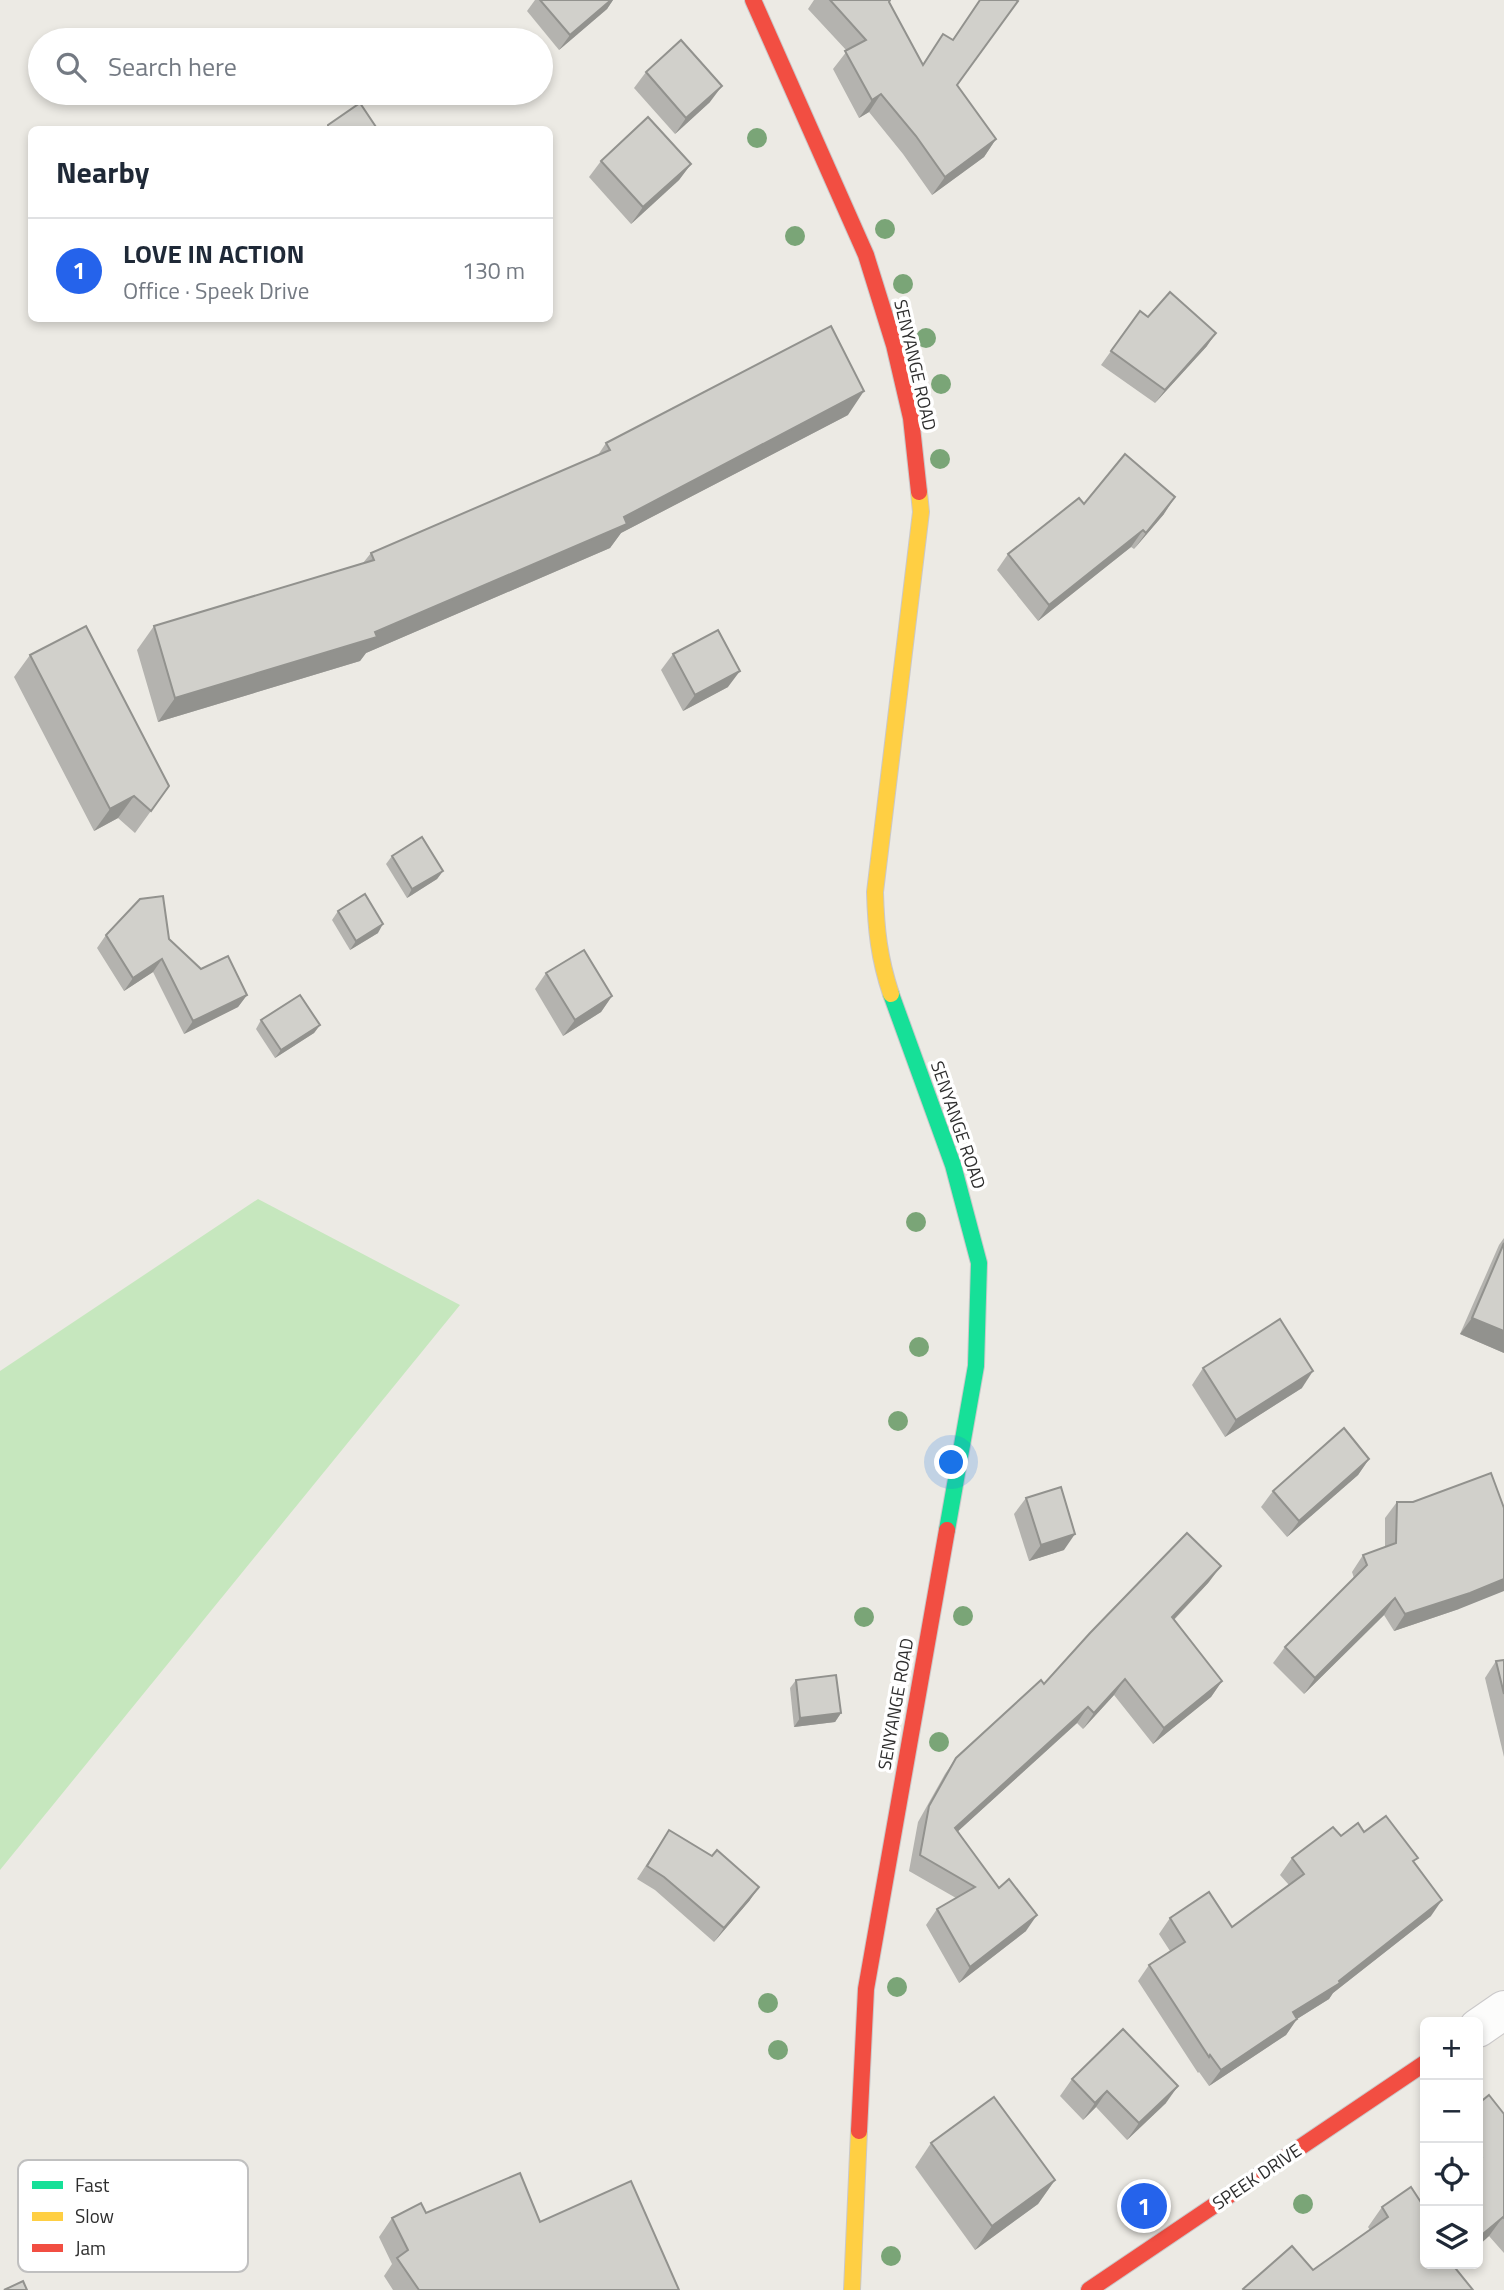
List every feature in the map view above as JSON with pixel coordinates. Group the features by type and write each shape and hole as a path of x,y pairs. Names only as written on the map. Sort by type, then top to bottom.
{"street":[{"name":"SENYANGE ROAD","path":"753,0 866,255 894,345 911,418 921,512 875,892 876,936 883,970 953,1165 979,1263 976,1366 866,1989 852,2290"},
{"path":"1483,2025 1504,2010"},
{"name":"SPEEK DRIVE","path":"1088,2290 1420,2066"}],"green space":[{"path":"258,1199 460,1305 0,1870 0,1371"}],"building":[{"path":"540,0 611,0 570,35"},
{"path":"830,0 890,0 923,65 943,34 953,40 980,0 1018,1 957,85 996,139 945,177 881,94 872,100 845,51 866,40"},
{"path":"681,40 722,86 686,118 646,72"},
{"path":"357,105 361,105 375,126 328,126"},
{"path":"648,117 691,164 643,207 601,161"},
{"path":"1170,292 1216,333 1165,390 1111,351 1140,311 1148,317"},
{"path":"831,326 864,391 624,517 627,524 375,632 377,637 175,698 154,626 374,560 371,553 610,450 606,443"},
{"path":"1125,454 1175,497 1146,533 1143,530 1049,605 1008,554 1079,498 1084,504"},
{"path":"86,626 169,786 151,811 134,796 110,809 30,655"},
{"path":"718,630 740,671 695,695 673,654"},
{"path":"422,837 443,871 412,889 392,856"},
{"path":"365,894 383,924 356,941 338,911"},
{"path":"163,896 169,939 201,969 228,956 247,995 193,1021 162,959 133,978 106,935 140,899"},
{"path":"584,950 612,996 575,1020 546,973"},
{"path":"300,995 320,1025 281,1050 261,1020"},
{"path":"1504,1243 1504,1331 1472,1318"},
{"path":"1280,1319 1313,1371 1236,1420 1203,1368"},
{"path":"1344,1428 1369,1459 1299,1521 1273,1491"},
{"path":"1491,1473 1504,1508 1504,1579 1405,1614 1395,1598 1315,1678 1285,1647 1367,1565 1363,1555 1396,1543 1397,1502 1413,1502"},
{"path":"1061,1487 1075,1534 1041,1545 1026,1498"},
{"path":"1187,1533 1221,1566 1172,1617 1222,1681 1164,1728 1125,1679 1094,1713 1088,1707 955,1828 999,1888 1009,1879 1037,1915 970,1967 937,1909 975,1887 920,1855 929,1806 956,1758 1041,1680 1044,1684"},
{"path":"1504,1660 1504,1694 1496,1661"},
{"path":"836,1675 841,1713 800,1718 796,1680"},
{"path":"1386,1816 1418,1858 1413,1861 1442,1900 1339,1981 1340,1983 1293,2012 1297,2019 1221,2070 1210,2055 1209,2057 1149,1965 1185,1942 1170,1918 1209,1892 1232,1927 1304,1874 1292,1858 1333,1827 1341,1836 1358,1823 1364,1832"},
{"path":"669,1830 712,1856 717,1850 759,1887 724,1928 647,1866"},
{"path":"1123,2029 1178,2086 1139,2123 1107,2091 1095,2103 1072,2079"},
{"path":"1489,2095 1504,2114 1504,2218 1483,2234 1483,2143 1483,2100"},
{"path":"994,2097 1055,2180 992,2226 931,2143"},
{"path":"520,2173 540,2222 631,2181 679,2290 419,2290 397,2258 408,2250 392,2218 421,2203 426,2213"},
{"path":"1411,2187 1420,2201 1420,2269 1456,2269 1473,2290 1243,2289 1292,2246 1313,2270 1388,2217 1382,2207"},
{"path":"23,2281 27,2290 4,2290"}],"traffic: fast":[{"path":"891,994 953,1165 979,1263 976,1366 947,1530"}],"traffic: slow":[{"path":"891,994 879,943 875,892 921,512 919,492"},
{"path":"852,2290 859,2131"}],"traffic: jam":[{"path":"753,0 866,255 894,345 911,418 919,492"},
{"path":"859,2131 866,1989 947,1530"},
{"path":"1089,2290 1420,2066"}],"place":[{"name":"LOVE IN ACTION","path":"1144,2206"}]}
